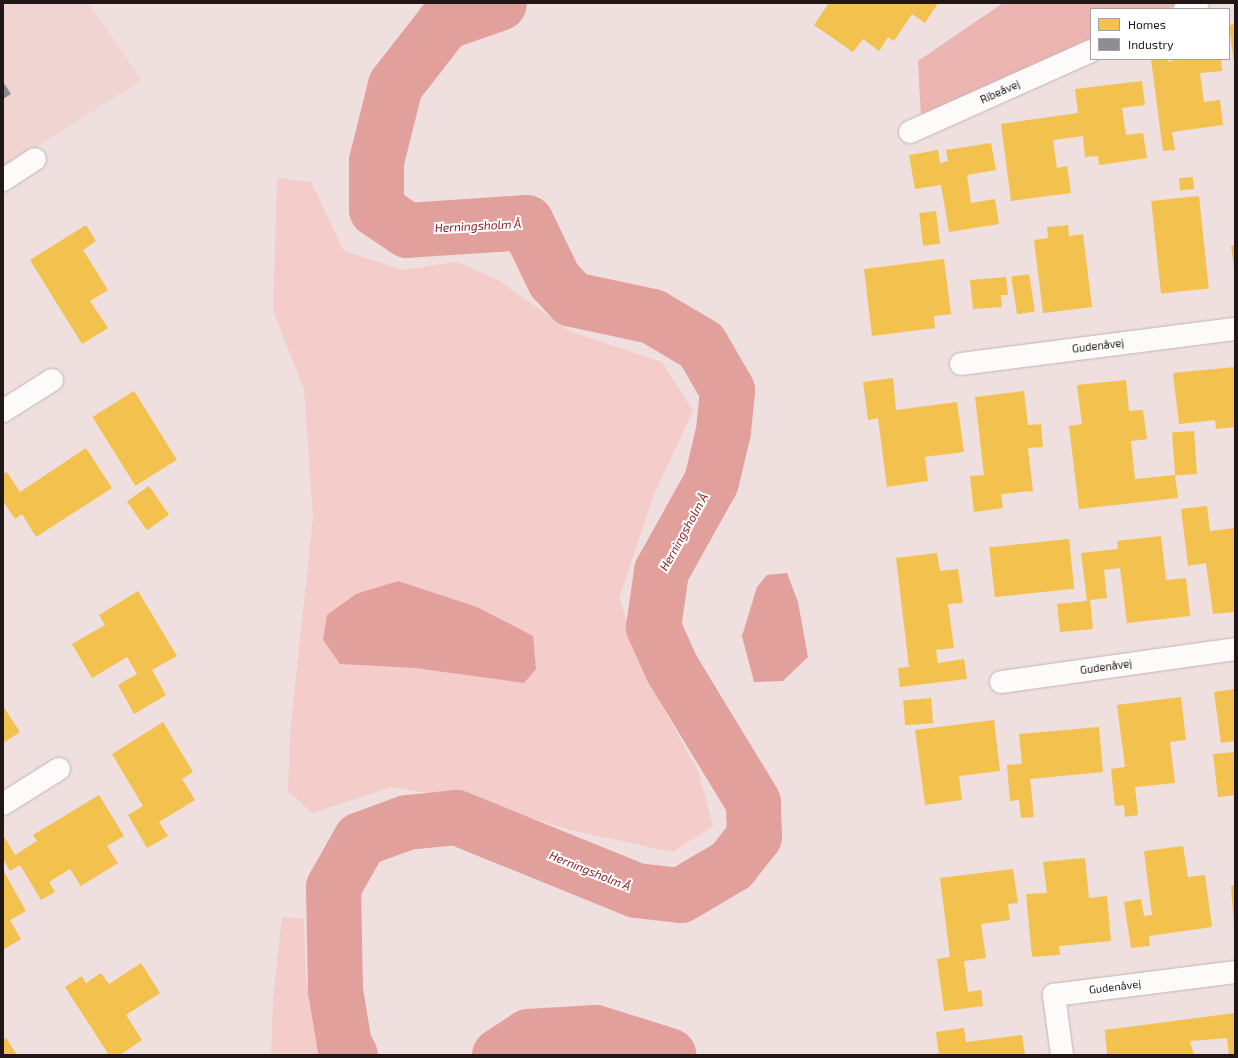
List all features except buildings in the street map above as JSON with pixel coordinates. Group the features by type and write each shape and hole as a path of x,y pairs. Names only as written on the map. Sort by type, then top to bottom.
{"street":[{"path":"1187,8 1198,3"},
{"name":"Ribeåvej","path":"910,132 1090,51"},
{"path":"3,180 35,160"},
{"name":"Gudenåvej","path":"961,364 1235,328"},
{"path":"3,410 52,380"},
{"name":"Gudenåvej","path":"1001,682 1235,649"},
{"path":"3,804 59,769"},
{"name":"Gudenåvej","path":"1062,1055 1054,995 1235,972"}],"shaded area":[{"path":"3,3 88,3 142,80 3,168"},
{"path":"1003,3 1182,3 1170,8 1090,8 1090,43 921,117 918,61"},
{"path":"277,178 311,182 344,251 403,270 457,262 498,280 571,332 662,362 693,411 655,492 619,598 648,680 699,773 713,826 673,852 570,830 478,801 392,787 312,813 288,791 290,733 313,518 304,389 273,311","holes":["323,640 415,668 341,664"]},
{"path":"787,573 798,602 808,657 783,681 754,682 742,636 757,587 767,575"},
{"path":"398,581 477,607 533,636 536,669 524,683 415,668 340,664 323,640 327,615 356,594"},
{"path":"282,917 304,919 306,978 318,1055 271,1055 273,999"}],"waterway":[{"name":"Herningsholm Å","path":"350,1055 344,1044 335,990 333,887 360,839 407,822 456,817 636,890 680,895 731,865 754,836 753,802 672,669 653,627 661,571 711,481 723,431 727,390 701,345 652,316 572,299 554,280 526,222 407,230 376,209 376,161 395,85 444,22 499,3"},
{"name":"Herningsholm Å","path":"499,1055 528,1036 595,1032 669,1055"}]}
